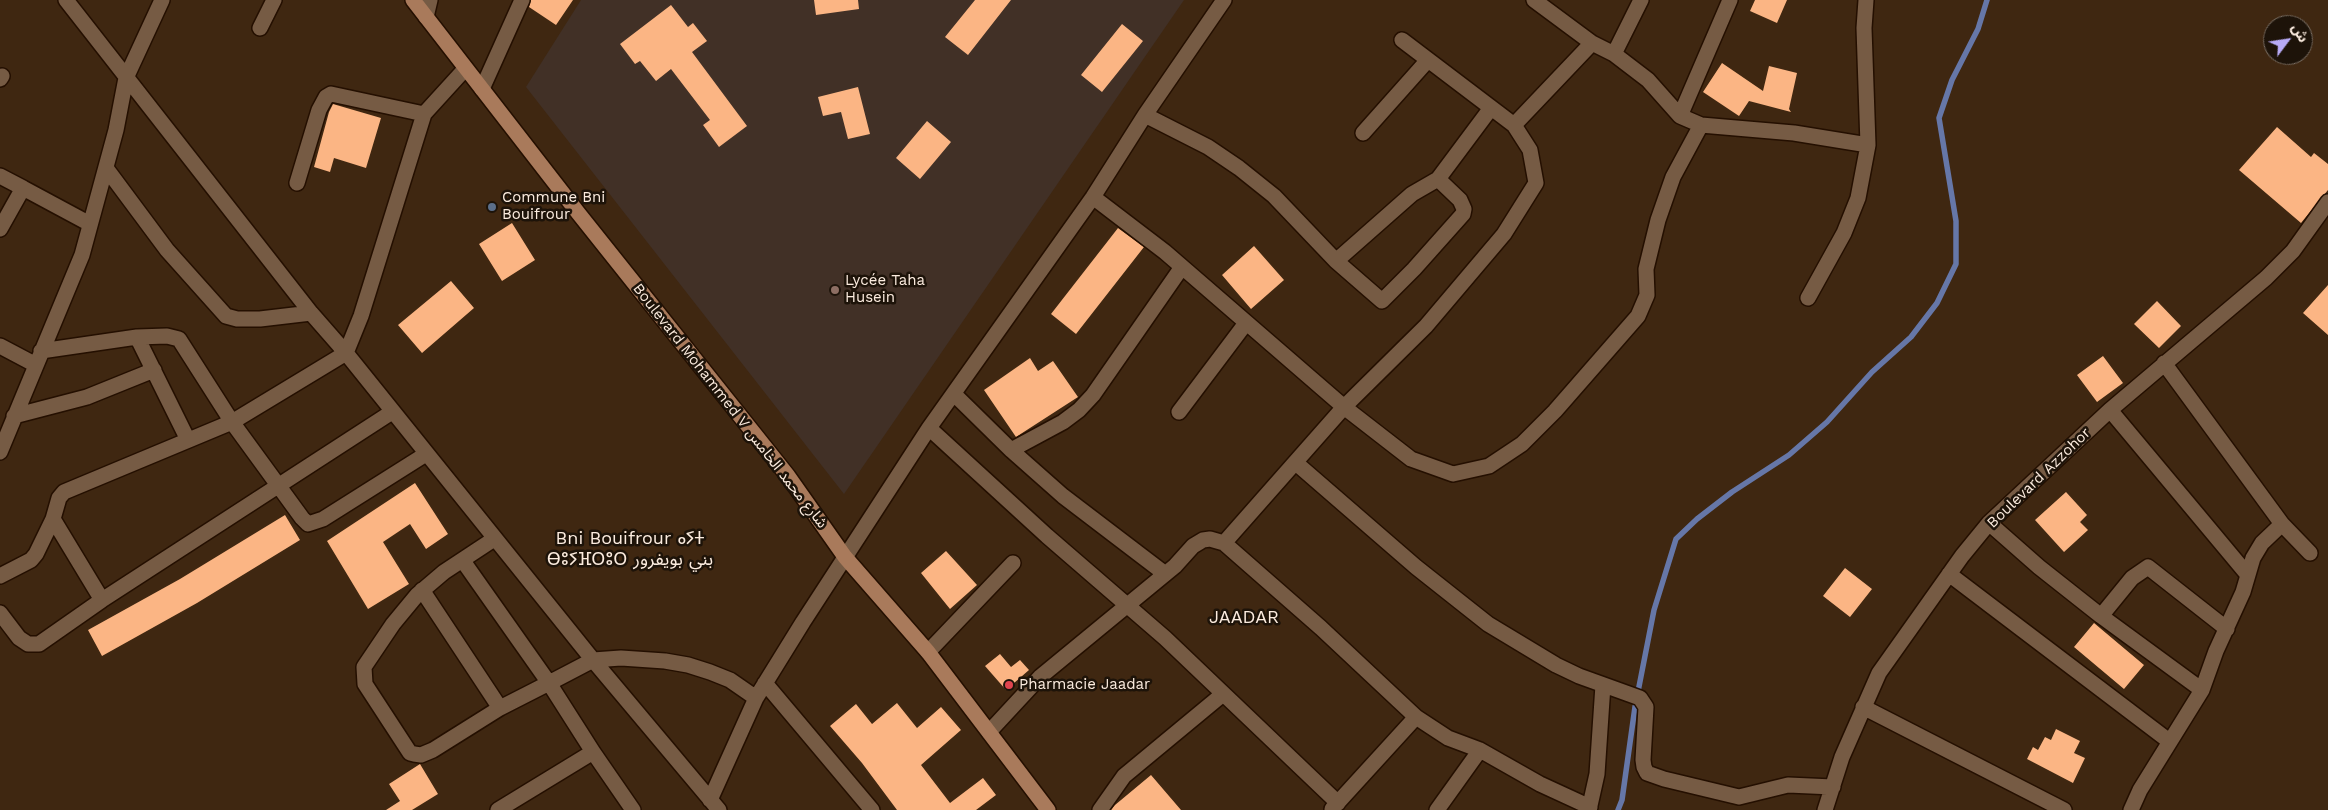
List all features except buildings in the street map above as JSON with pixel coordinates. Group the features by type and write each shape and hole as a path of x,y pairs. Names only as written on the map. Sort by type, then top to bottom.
{"main road":[{"name":"Boulevard Mohammed V شارع محمد الخامس","path":"413,0 579,214 788,476 845,557 928,652 1048,810"}],"street":[{"path":"66,0 311,313 346,353 593,660 715,805 756,698 765,683 930,428 1093,197 1224,0"},
{"path":"0,452 82,255 106,168 126,78 162,0"},
{"path":"260,28 274,0"},
{"path":"426,17 430,0"},
{"path":"482,89 522,0"},
{"path":"1534,0 1592,43 1614,54 1648,80 1680,116 1701,125 1794,133 1868,145"},
{"path":"1614,54 1641,0"},
{"path":"1680,116 1730,0"},
{"path":"1808,298 1844,234 1858,198 1868,145 1864,28 1866,0"},
{"path":"1224,543 1344,407 1426,326 1504,234 1536,183 1530,150 1514,125 1402,40"},
{"path":"1514,125 1592,43"},
{"path":"1363,133 1428,60"},
{"path":"0,576 31,560 36,554 53,519 59,498 64,492 232,422 346,353 361,316 424,114 465,69"},
{"path":"296,183 319,110 326,97 331,94 424,114"},
{"path":"1336,261 1412,194 1438,179 1491,108"},
{"path":"1146,115 1208,147 1239,168 1274,196 1336,261 1382,301 1414,269 1463,214 1464,209 1460,200 1438,179"},
{"path":"1093,197 1182,267 1344,407 1411,459 1453,474 1489,466 1522,444 1554,411 1638,316 1647,294 1646,269 1658,220 1673,177 1701,125"},
{"path":"106,168 167,250 226,316 236,319 260,319 311,313"},
{"path":"0,176 90,224"},
{"path":"0,229 23,188"},
{"name":"Boulevard Azzohor","path":"1825,810 1842,758 1879,673 1949,574 1989,523 2110,410 2266,278 2292,251 2328,202"},
{"path":"1011,450 1063,422 1084,405 1093,395 1182,267"},
{"path":"1179,412 1246,323"},
{"path":"0,346 38,358 137,338 167,336 182,341 232,422 306,522 316,523 426,454"},
{"path":"137,338 188,440"},
{"path":"2164,363 2282,524 2310,553"},
{"path":"14,416 87,397 154,370"},
{"path":"954,394 1011,450 1063,496 1164,573"},
{"path":"2110,410 2246,574"},
{"path":"0,613 19,638 28,644 39,644 102,600 392,412"},
{"path":"930,428 1165,638 1335,807 1416,717"},
{"path":"1296,463 1416,567 1475,614 1556,665 1640,698 1646,707 1647,720 1643,760 1647,773 1736,804 1788,785 1833,787"},
{"path":"53,519 102,600"},
{"path":"1989,523 2039,567 2101,616 2202,690"},
{"path":"2131,810 2140,790 2202,690 2216,651 2243,592 2246,574 2262,543 2282,524"},
{"path":"494,538 463,561 444,572 422,590 393,624 364,667 365,684 410,753 421,754 433,750 500,708 593,660 665,661 688,666 730,680 756,698"},
{"path":"989,732 1040,677 1198,542 1210,539 1224,543 1321,628 1416,717 1448,738 1480,750 1540,784 1590,809 1608,687"},
{"path":"463,561 549,683 633,810"},
{"path":"928,652 1012,563"},
{"path":"2101,616 2132,578 2148,567 2227,629"},
{"path":"1949,574 2169,741"},
{"path":"422,590 500,708"},
{"path":"765,683 872,810"},
{"path":"1100,810 1124,776 1223,694"},
{"path":"1863,706 2064,810"},
{"path":"1437,810 1480,750"},
{"path":"498,810 593,752"}],"shaded area":[{"name":"Lycée Taha Husein","path":"581,0 1184,0 844,494 526,87"}],"waterway":[{"path":"1618,810 1622,800 1635,707 1654,610 1676,539 1697,519 1732,492 1789,455 1827,422 1872,372 1911,337 1937,303 1956,264 1956,221 1939,118 1952,80 1978,29 1987,0"}],"place":[{"name":"Commune Bni Bouifrour","path":"492,207"},
{"name":"Lycée Taha Husein","path":"835,290"},
{"name":"Pharmacie Jaadar","path":"1009,685"}],"district":[{"name":"Bni Bouifrour ⴰⵢⵜ ⴱⵓⵢⴼⵔⵓⵔ بني بويفرور","path":"630,549"},
{"name":"JAADAR","path":"1244,618"}]}
